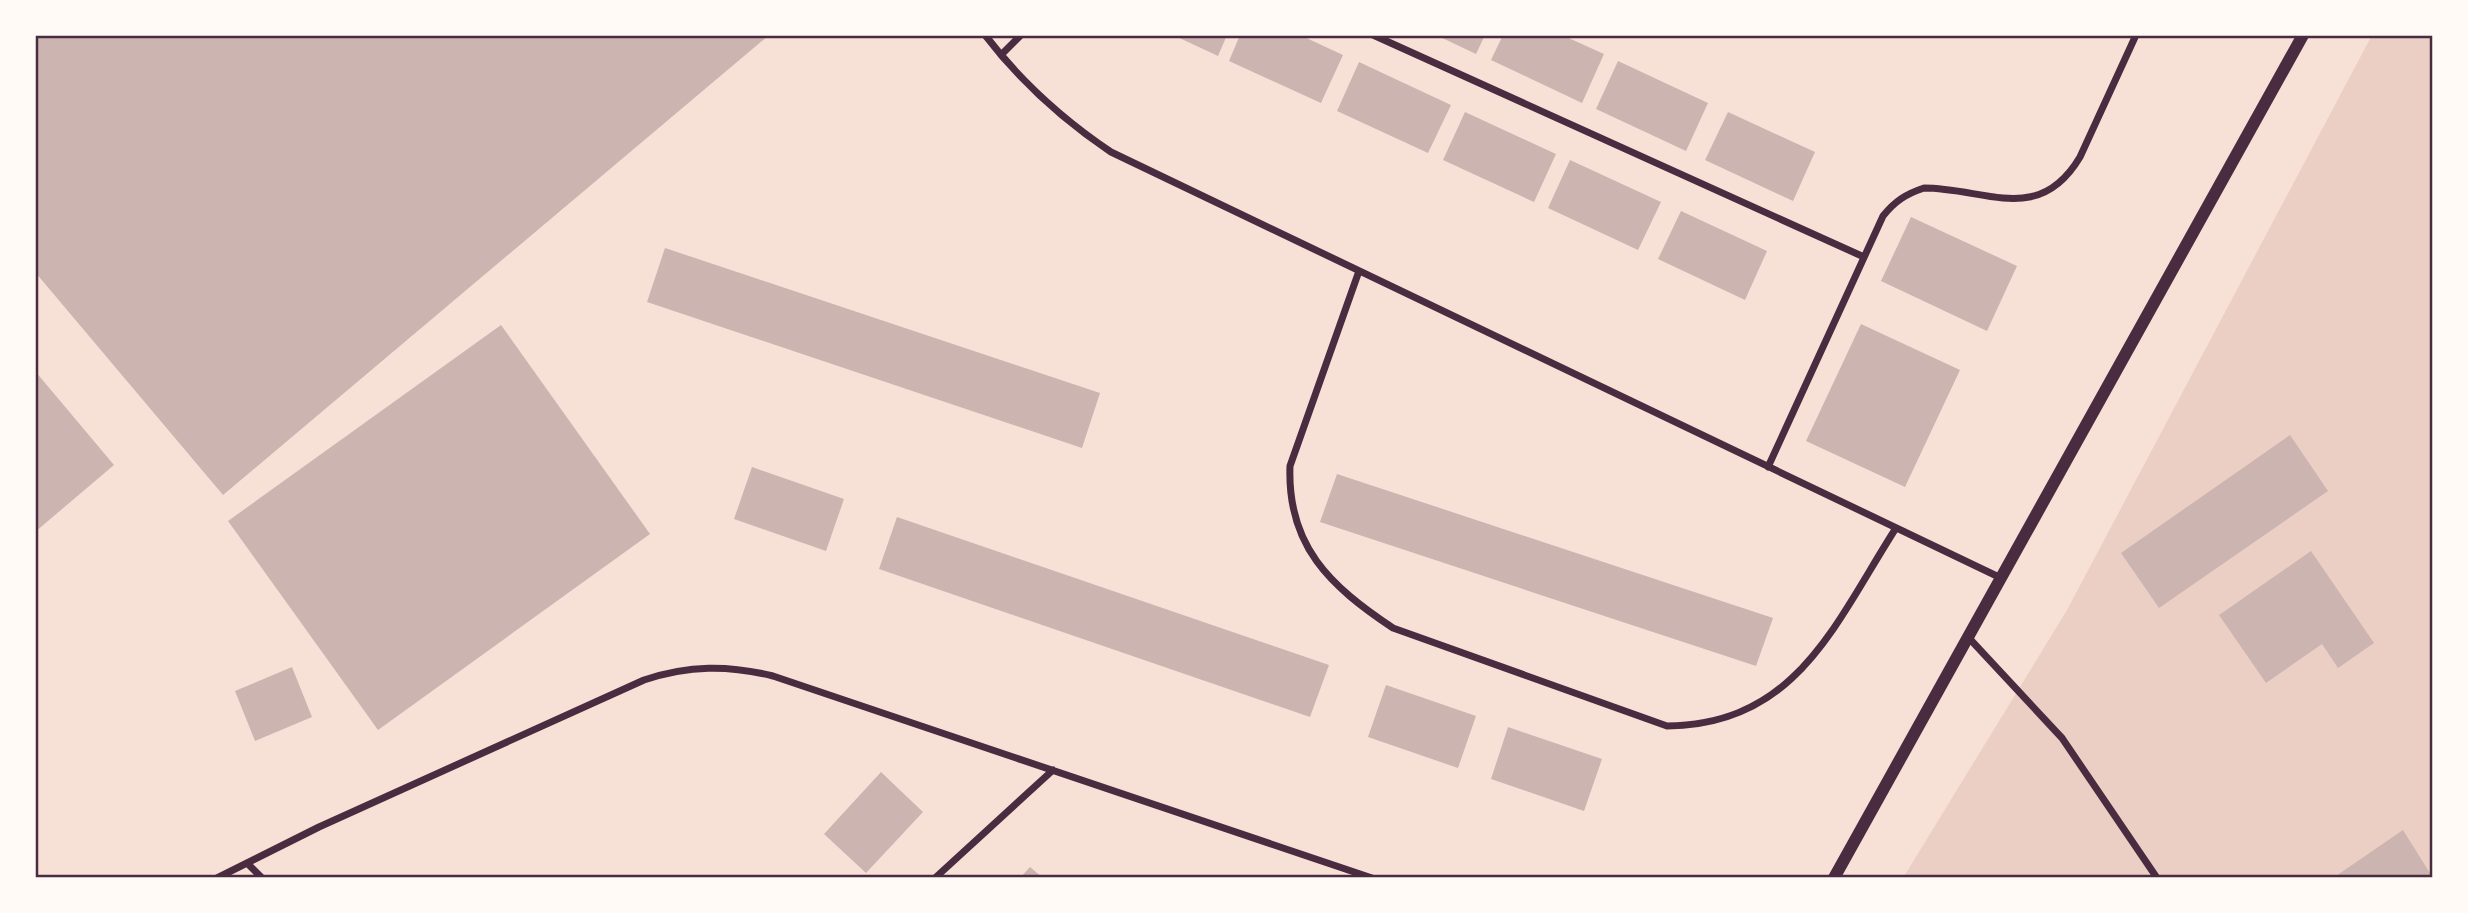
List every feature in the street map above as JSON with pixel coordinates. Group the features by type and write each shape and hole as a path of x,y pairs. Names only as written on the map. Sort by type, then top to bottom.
{"street":[{"path":"985,35 1050,107 1111,152 2001,578"},
{"path":"1002,55 1021,35"},
{"path":"1373,35 1864,257"},
{"path":"1769,467 1883,216 1900,198 1911,192 1938,188 2015,201 2034,197 2063,180 2080,157 2136,35"},
{"path":"1834,878 2303,35"},
{"path":"1359,271 1290,466 1289,486 1297,526 1321,569 1364,609 1393,628 1667,726 1713,722 1762,703 1787,685 1808,664 1896,528"},
{"path":"1968,636 2062,738 2157,878"},
{"path":"216,878 319,827 644,680 689,668 743,668 774,676 1372,878"},
{"path":"935,878 1052,770"},
{"path":"247,863 262,878"}],"shaded area":[{"path":"2372,35 2433,35 2433,878 1903,878 2067,610"}],"building":[{"path":"35,35 769,35 223,495 35,272"},
{"path":"1173,35 1227,35 1218,56"},
{"path":"1240,35 1300,35 1343,55 1321,103 1229,61"},
{"path":"1436,35 1485,35 1476,54"},
{"path":"1503,35 1562,35 1604,54 1582,103 1491,60"},
{"path":"1618,61 1708,103 1686,151 1596,109"},
{"path":"1359,62 1451,105 1428,153 1337,111"},
{"path":"1465,112 1556,154 1534,202 1443,160"},
{"path":"1728,112 1815,152 1793,201 1705,160"},
{"path":"1570,160 1661,202 1638,250 1548,208"},
{"path":"1681,211 1767,251 1745,300 1658,259"},
{"path":"1911,217 2017,266 1987,331 1881,281"},
{"path":"665,248 1100,393 1082,448 647,302"},
{"path":"1861,324 1960,370 1905,487 1806,441"},
{"path":"501,325 650,534 378,730 228,521"},
{"path":"35,371 114,465 35,532"},
{"path":"2290,435 2328,491 2159,608 2121,553"},
{"path":"752,467 844,499 826,551 734,519"},
{"path":"1337,474 1773,618 1756,666 1320,522"},
{"path":"897,517 1329,665 1310,717 879,569"},
{"path":"2311,551 2374,643 2338,668 2322,644 2266,683 2219,615"},
{"path":"292,667 312,717 255,741 235,691"},
{"path":"1386,685 1476,716 1458,768 1368,737"},
{"path":"1508,727 1602,759 1584,811 1491,779"},
{"path":"881,772 923,812 866,873 824,834"},
{"path":"2403,830 2433,878 2333,878"},
{"path":"1030,867 1043,878 1020,878"}]}
